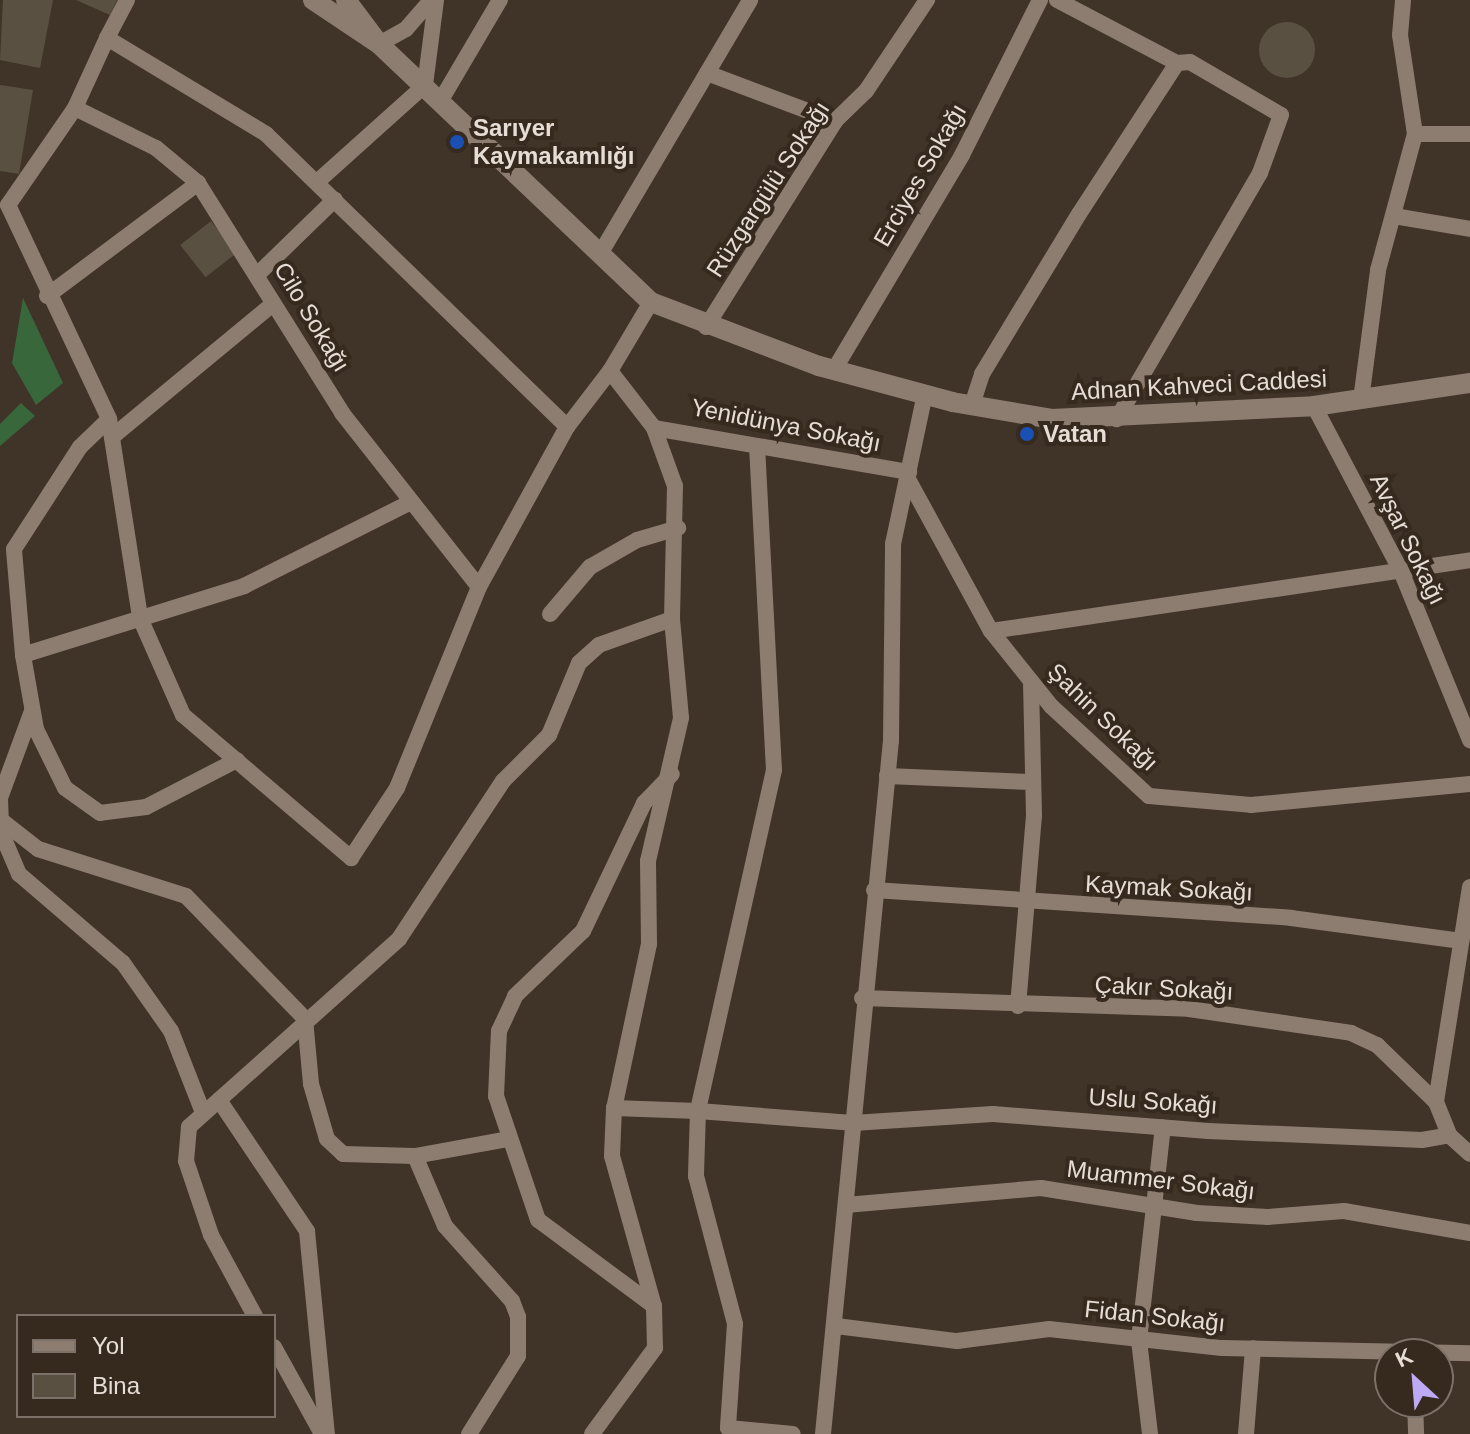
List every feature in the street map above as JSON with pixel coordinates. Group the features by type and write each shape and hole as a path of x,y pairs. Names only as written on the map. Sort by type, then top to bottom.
{"main road":[{"name":"Adnan Kahveci Caddesi","path":"313,0 379,44 425,85 651,302 706,327 834,370 972,405 1052,419 1117,419 1314,406 1470,383"},
{"name":"Adnan Kahveci Caddesi","path":"346,0 379,44"}],"street":[{"path":"127,0 75,108 8,205 47,296 109,419 140,618 183,715 351,858 397,788 479,587 567,427 610,371 651,302"},
{"path":"317,182 425,85 434,0"},
{"path":"379,44 406,29 434,0"},
{"path":"441,100 500,0"},
{"path":"600,254 750,0"},
{"name":"Rüzgargülü Sokağı","path":"706,327 835,121 866,91 927,0"},
{"name":"Erciyes Sokağı","path":"834,370 962,155 1040,0"},
{"path":"1057,0 1177,63 1190,62 1281,115 1260,173 1117,419"},
{"path":"1361,400 1378,270 1415,134 1400,35 1403,0"},
{"path":"107,38 266,134 567,427"},
{"path":"972,405 982,374 1177,63"},
{"path":"707,73 835,121"},
{"name":"Cilo Sokağı","path":"75,108 156,148 198,183 258,274 273,304 409,503 479,587"},
{"path":"1415,134 1470,134"},
{"path":"47,296 198,183"},
{"path":"258,274 335,199"},
{"path":"1394,216 1470,229"},
{"path":"112,437 273,304"},
{"path":"592,1434 655,1348 654,1306 612,1156 614,1108 649,944 648,861 673,773 681,718 672,619 678,528 675,486 654,428 610,371"},
{"path":"823,1434 836,1326 862,998 887,776 893,544 925,394"},
{"name":"Avşar Sokağı","path":"1314,406 1401,571 1470,740"},
{"path":"109,419 80,447 14,549 23,655 32,711 65,788 100,813 146,807 237,760"},
{"name":"Yenidünya Sokağı","path":"654,428 909,475"},
{"path":"757,446 774,770 698,1111 696,1176 735,1324 728,1431 793,1434"},
{"name":"Şahin Sokağı","path":"909,475 991,631 1031,681 1149,796 1251,805 1470,784"},
{"path":"23,655 244,586 409,503"},
{"path":"550,614 590,567 637,540 678,528"},
{"path":"991,631 1470,560"},
{"path":"254,1314 211,1235 186,1161 189,1127 202,1110 219,1100 305,1019 399,939 503,781 549,735 579,663 599,645 672,619"},
{"path":"1018,1006 1033,782 1031,681"},
{"path":"32,711 0,798 1,820 19,874 123,963 171,1031 202,1110"},
{"path":"654,1306 538,1220 496,1096 499,1031 515,996 583,931 644,803 673,773"},
{"path":"887,776 1033,782"},
{"path":"1,820 38,849 186,896 305,1019 311,1084 327,1139 343,1154 415,1156 509,1139"},
{"path":"1470,887 1436,1102 1449,1135 1470,1154"},
{"name":"Kaymak Sokağı","path":"874,890 1024,903 1291,918 1461,941"},
{"name":"Çakır Sokağı","path":"862,998 1018,1006 1189,1009 1351,1033 1377,1045 1436,1102"},
{"path":"219,1100 307,1231 324,1434"},
{"name":"Uslu Sokağı","path":"614,1108 853,1123 993,1114 1163,1127 1422,1140 1449,1135"},
{"path":"1150,1434 1139,1340 1163,1127"},
{"path":"415,1156 445,1226 512,1301 518,1317 518,1356 469,1434"},
{"name":"Muammer Sokağı","path":"846,1205 903,1204 995,1187 1268,1217 1344,1211 1470,1233"},
{"name":"Fidan Sokağı","path":"836,1326 957,1341 1049,1329 1139,1340 1253,1348 1374,1351"},
{"path":"1246,1434 1253,1348"},
{"path":"276,1350 324,1434"}],"green space":[{"path":"23,298 63,383 36,405 12,363"},
{"path":"21,403 35,416 0,446 0,424"}],"building":[{"path":"3,0 53,0 40,68 0,60"},
{"path":"76,0 117,0 110,15"},
{"path":"1287,22 1307,30 1315,50 1307,70 1287,78 1267,70 1259,50 1267,30"},
{"path":"0,85 33,90 19,174 0,171"},
{"path":"211,221 236,253 206,277 180,245"}],"place":[{"name":"Sarıyer Kaymakamlığı","path":"457,142"},
{"name":"Vatan","path":"1027,434"}]}
